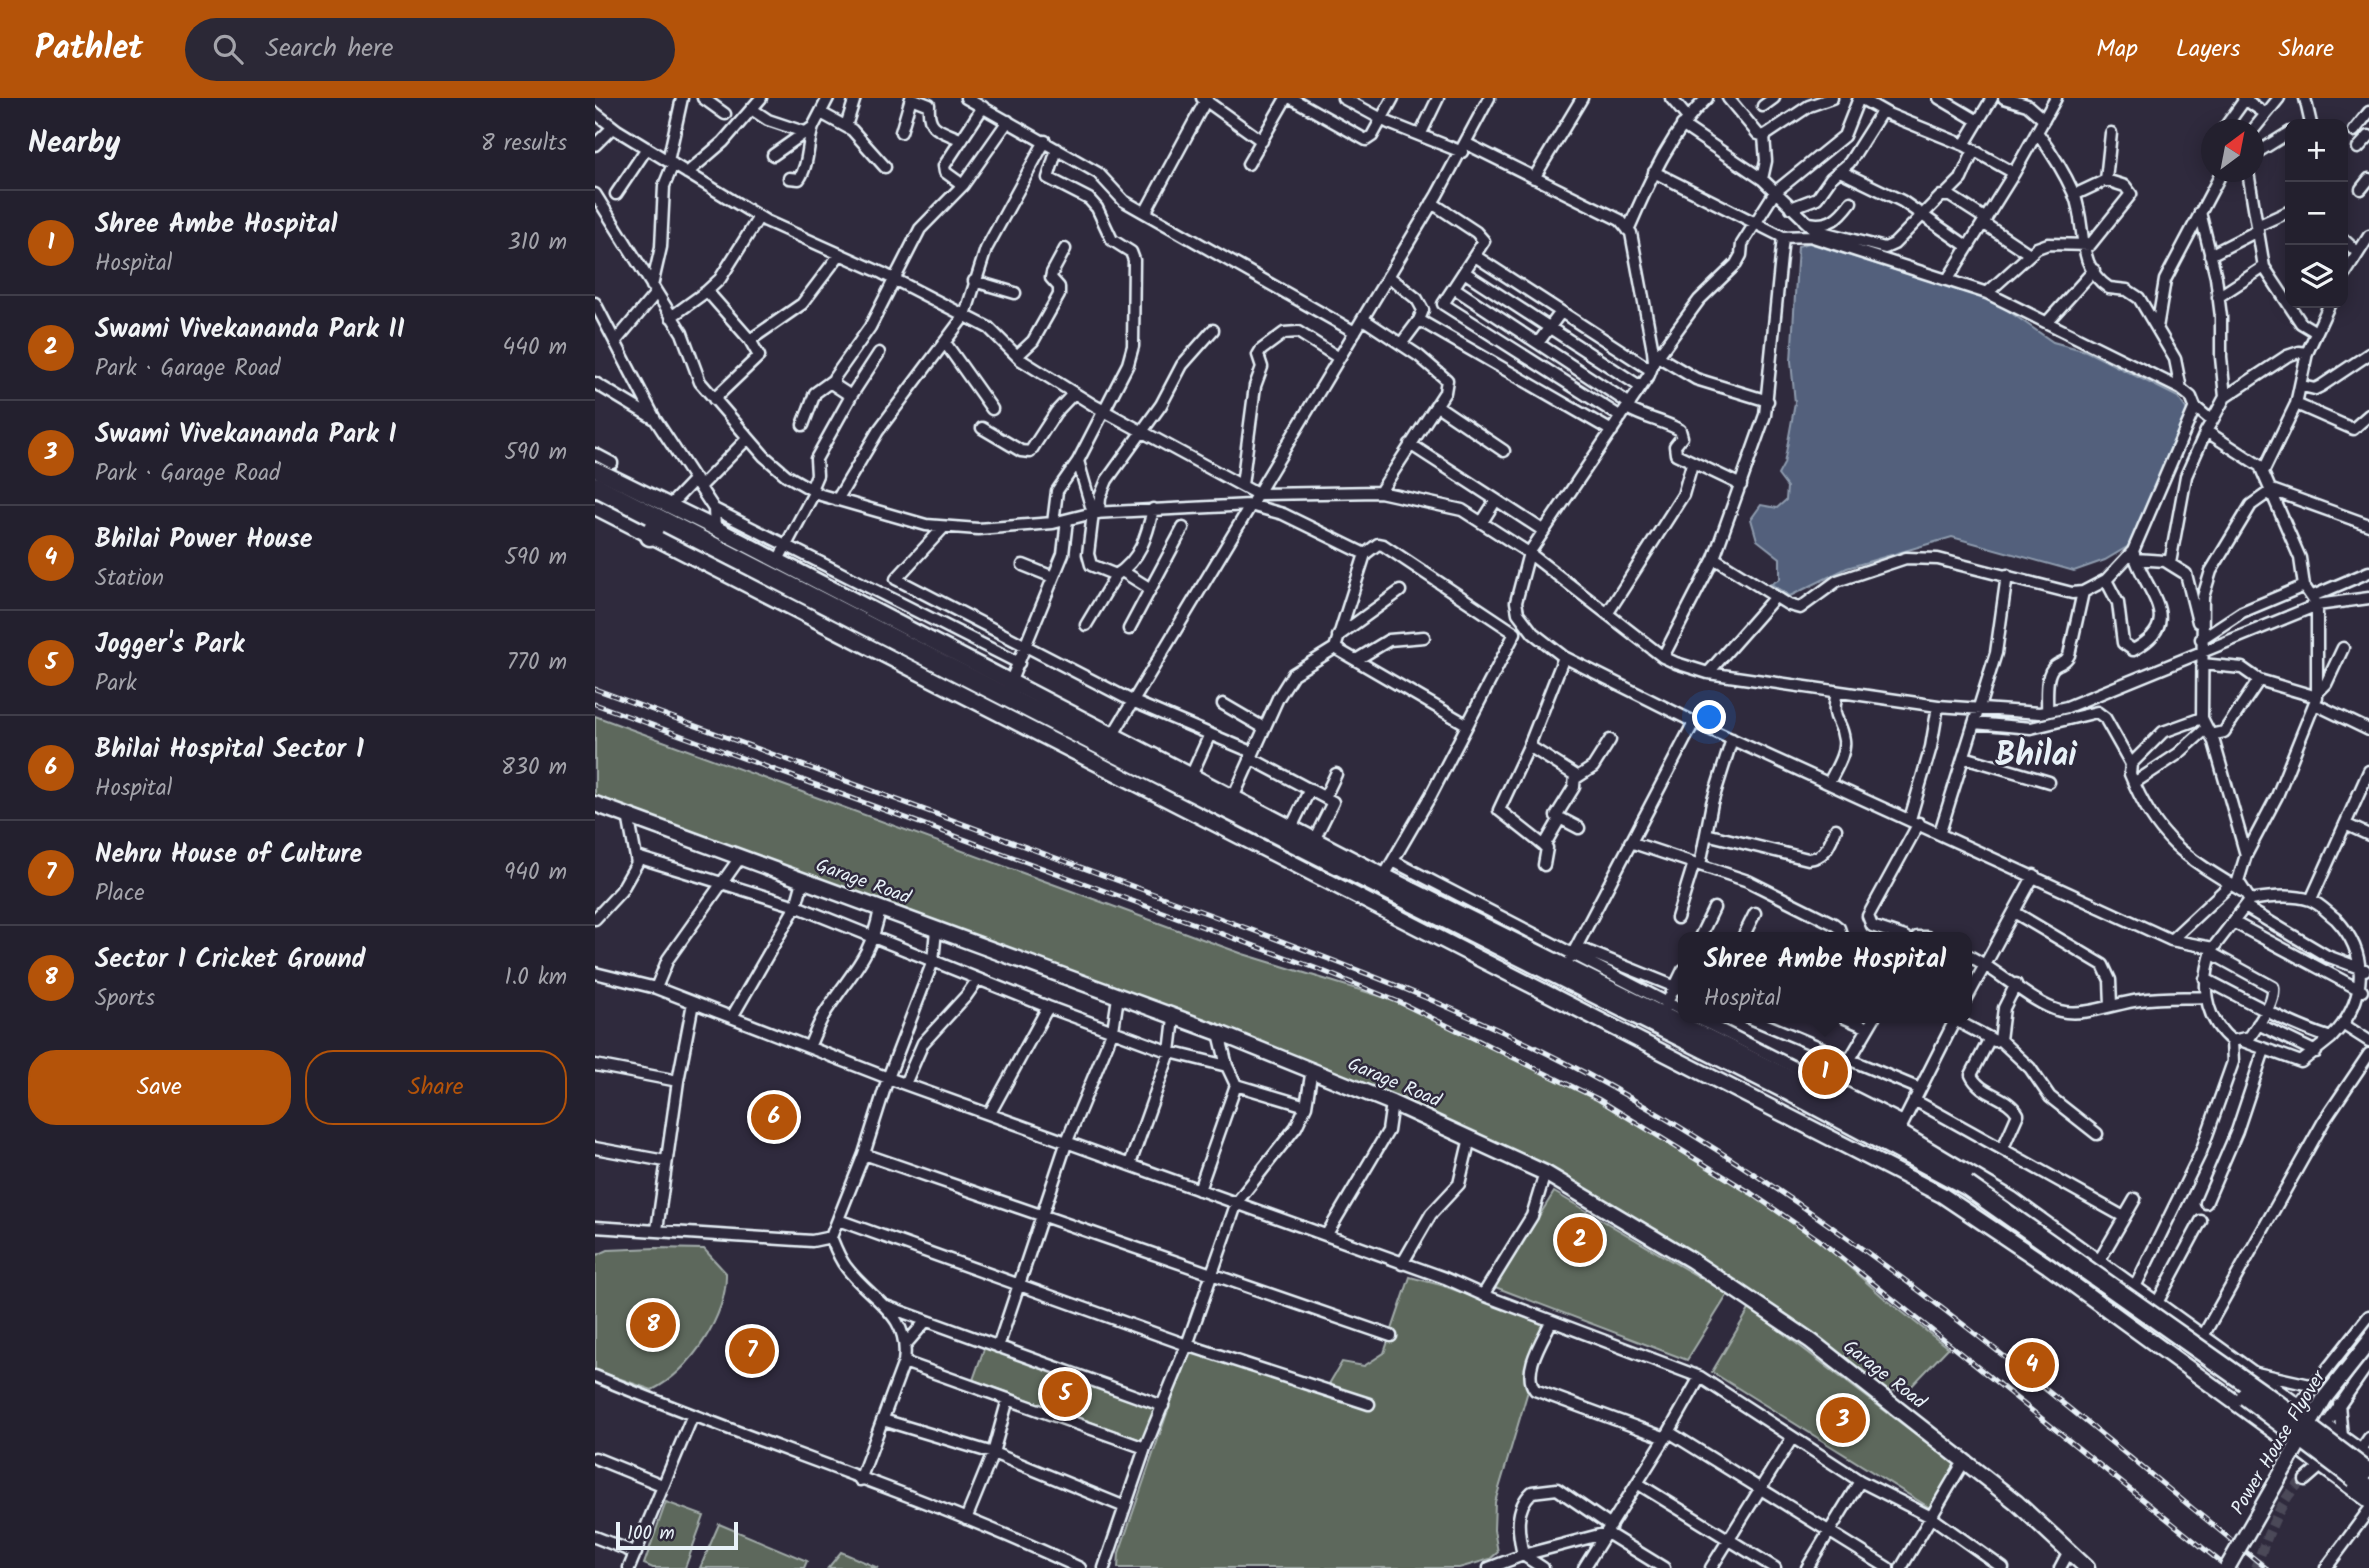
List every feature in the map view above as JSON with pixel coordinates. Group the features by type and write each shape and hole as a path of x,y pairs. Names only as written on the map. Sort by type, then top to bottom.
{"highway":[{"path":"595,486 657,529 1958,1186 2369,1489"},
{"path":"595,499 1109,741 1791,1092 1958,1186 2253,1387 2369,1473"}],"street":[{"path":"615,342 654,289 661,247 664,186 682,98"},
{"path":"703,98 725,114"},
{"path":"687,173 723,142 761,98"},
{"path":"773,155 809,130 828,98"},
{"path":"846,126 855,98"},
{"path":"901,132 911,98 932,102 927,118 932,125 962,140"},
{"path":"966,98 1098,173 1119,197 1355,332"},
{"path":"1248,164 1289,98 1366,140 1393,98"},
{"path":"1343,98 1420,135 1464,148 1534,177 1620,220 1628,230 1656,355 1696,379 1767,401"},
{"path":"1420,135 1438,98"},
{"path":"1109,741 1432,203 1489,98"},
{"path":"1534,177 1582,98"},
{"path":"1671,98 1684,121 1762,179 1815,230 1885,248 1893,244 1961,178 1974,150"},
{"path":"1628,230 1654,172 1684,121 1707,98"},
{"path":"1728,98 1758,134 1764,136"},
{"path":"1763,106 1774,98"},
{"path":"1764,136 1809,106 1832,98"},
{"path":"2014,173 1964,145 1882,111 1859,98 1844,136 1775,192 1742,244 1741,255 1736,264 1699,300 1656,355 1641,387 1529,553 1516,602 1518,613 1533,633 1563,657 1694,722 1940,832 2171,940 2212,951 2273,987 2274,993 2250,1037 2237,1041"},
{"path":"1939,98 1978,121"},
{"path":"1964,145 1992,98"},
{"path":"2004,98 2027,105 2044,120"},
{"path":"1948,279 2014,173 2056,98"},
{"path":"2231,119 2245,98 2266,114"},
{"path":"2262,119 2279,98"},
{"path":"2305,98 2308,119"},
{"path":"1146,212 1204,99 1262,141"},
{"path":"963,185 944,169 983,107"},
{"path":"753,110 768,120 809,130"},
{"path":"1791,208 1817,198 1856,155 1882,111"},
{"path":"2354,131 2369,112"},
{"path":"595,113 613,127 759,217 893,278 989,328 1017,355 1074,393 1257,494 1380,492 1456,508 1529,553 1663,657 1708,673 1938,706 2047,712 2067,707 2203,650 2315,600 2369,572"},
{"path":"821,113 846,126 885,167"},
{"path":"803,425 815,393 833,380 870,327 920,229 963,185 1008,121"},
{"path":"595,145 613,127"},
{"path":"789,178 801,176 809,130"},
{"path":"2038,132 2053,153 2074,195 2081,220 2081,244 2094,270 2109,288 2127,290 2139,298 2175,359 2181,389"},
{"path":"2106,180 2111,134"},
{"path":"2264,148 2285,135"},
{"path":"1762,179 1766,161 1764,136"},
{"path":"2358,148 2369,136"},
{"path":"837,500 878,431 946,344 965,315 986,249 1045,141"},
{"path":"616,194 647,148"},
{"path":"1053,523 1057,491 1078,461 1128,364 1133,345 1133,256 1112,240 1097,208 1090,200 1048,178 1056,149"},
{"path":"1840,171 1895,197 1968,247"},
{"path":"1654,172 1783,237 1810,236 1987,293 2181,389 2191,397 2195,407 2212,421"},
{"path":"2361,189 2369,179"},
{"path":"1987,293 2028,253 2048,244 2090,246 2131,194 2125,186 2106,180 2074,195"},
{"path":"2157,328 2165,280 2217,182"},
{"path":"2250,182 2264,267 2301,323 2316,331"},
{"path":"595,194 682,334 700,382 748,438 786,475 813,490 879,514 944,527 978,529 1053,523 1096,513 1250,505 1283,514 1365,554"},
{"path":"1945,195 2028,253"},
{"path":"1804,220 1817,225 1830,223 1838,219 1851,202"},
{"path":"1432,203 1483,241 1444,300 1446,306 1626,410 1650,421 1668,423 1680,430 1682,437 1674,450 1692,464 1741,485"},
{"path":"595,220 606,212"},
{"path":"2200,212 2218,297 2225,397"},
{"path":"2210,256 2285,214"},
{"path":"671,317 720,279 759,217"},
{"path":"2348,268 2369,236"},
{"path":"1663,657 1714,558 1741,485 1767,401 1783,237"},
{"path":"2348,244 2357,252"},
{"path":"1017,355 1033,341 1059,295 1059,287 1051,278 1065,249"},
{"path":"750,341 802,304 841,254"},
{"path":"1475,256 1651,370"},
{"path":"2218,297 2264,267"},
{"path":"2048,321 2094,270"},
{"path":"1464,272 1641,387"},
{"path":"1388,276 1417,299 1423,310 1401,344"},
{"path":"974,281 1015,293"},
{"path":"1454,288 1538,343 1626,410"},
{"path":"707,291 750,341 759,356 714,399"},
{"path":"595,303 655,419 714,509 715,528"},
{"path":"2263,472 2296,404 2307,353 2328,308"},
{"path":"1538,343 1561,312"},
{"path":"1363,319 1447,380 1448,386 1380,492"},
{"path":"1419,320 1612,431"},
{"path":"1149,588 1119,573 1091,565 1088,560 1096,513 1102,489 1161,405 1182,365 1213,330"},
{"path":"1241,485 1254,397 1262,367 1258,355 1261,349 1284,333 1298,332 1339,358"},
{"path":"946,344 992,409"},
{"path":"2170,564 2186,476 2225,397 2287,356 2298,352 2307,353"},
{"path":"777,562 813,490 817,459 879,353"},
{"path":"2302,386 2315,389 2367,358"},
{"path":"833,380 834,385 851,397"},
{"path":"595,383 655,419"},
{"path":"982,428 1021,451 1030,452 1056,412 1074,393"},
{"path":"2296,404 2353,429 2369,415"},
{"path":"1436,405 1503,451"},
{"path":"1714,558 1775,597 1800,608 1837,580 1906,558 1938,559 2072,593 2083,592 2106,580 2134,555 2195,407"},
{"path":"2206,431 2255,462 2272,490 2300,558 2304,586 2315,600 2316,698"},
{"path":"672,503 748,438"},
{"path":"1410,444 1544,531"},
{"path":"595,454 612,463"},
{"path":"1078,461 1096,513"},
{"path":"1607,614 1682,495 1692,464"},
{"path":"595,470 715,528 1010,683 1109,741 1191,776 1314,839 1384,876 1434,907 1572,956 1678,989"},
{"path":"2272,490 2368,523"},
{"path":"2201,634 2203,597 2211,571 2251,505 2272,490"},
{"path":"1482,522 1496,500"},
{"path":"595,507 657,529"},
{"path":"714,509 1019,663"},
{"path":"1086,625 1119,573 1141,548 1153,509"},
{"path":"1010,683 1065,547 1067,520"},
{"path":"884,594 944,527"},
{"path":"1129,629 1183,528"},
{"path":"1233,798 1251,755 1293,674 1335,648 1343,614 1357,586 1365,554 1378,544 1515,634 1533,633"},
{"path":"2134,555 2170,564 2186,574 2190,582 2203,650 2202,718 2209,732 2246,855"},
{"path":"2106,580 2118,603 2123,643 2133,650 2153,639 2160,624 2159,609 2134,555"},
{"path":"1023,565 1053,577"},
{"path":"1940,832 1996,653 2007,575"},
{"path":"896,579 1132,701 1210,734 1325,797 1334,806 1314,839"},
{"path":"2201,634 2242,612 2304,586"},
{"path":"1338,636 1400,591"},
{"path":"2047,712 2049,675 2053,668 2064,663 2069,655 2083,592"},
{"path":"1708,673 1775,597"},
{"path":"2315,600 2369,598"},
{"path":"1384,876 1431,795 1515,634"},
{"path":"1356,660 1389,640 1425,637"},
{"path":"1335,648 1467,724"},
{"path":"2343,648 2326,684 2316,698 2277,796 2238,873 2247,904 2327,956 2365,970"},
{"path":"1544,865 1549,852 1499,810 1529,746 1563,657"},
{"path":"2202,664 2242,668 2259,680 2316,698 2369,730"},
{"path":"2134,783 2209,732 2224,732 2259,680"},
{"path":"1829,783 1844,749 1842,733 1833,713 1837,691"},
{"path":"1223,704 1264,729"},
{"path":"1890,932 1873,926 1868,916 1915,821 1938,706"},
{"path":"1975,723 2031,728 2097,712 2105,718 2131,764 2134,783 2162,835 2207,870 2242,891"},
{"path":"2131,764 2164,732 2202,718"},
{"path":"1572,956 1694,722"},
{"path":"1191,776 1210,734"},
{"path":"1677,918 1697,864 1732,739"},
{"path":"1544,846 1559,820 1556,811 1576,778 1593,767 1610,740"},
{"path":"1529,746 1572,770 1576,778"},
{"path":"1964,757 2049,782"},
{"path":"2311,900 2369,771"},
{"path":"1325,797 1336,774"},
{"path":"1291,828 1310,789"},
{"name":"Garage Road","path":"595,804 1219,1033 1392,1102 1545,1173 1691,1259 1811,1341 2016,1502 2087,1568"},
{"path":"595,919 621,891 634,869 637,857 628,816"},
{"path":"1559,820 1579,828"},
{"path":"2345,824 2369,835"},
{"path":"1706,834 1817,859 1825,853 1836,829"},
{"path":"1630,842 1748,881 1834,924 1840,932"},
{"path":"637,857 796,906 1048,1007 1170,1052 1227,1066"},
{"path":"656,988 668,959 739,859"},
{"path":"1393,861 1678,1015"},
{"path":"1972,990 2034,875"},
{"path":"732,1017 796,906 803,881"},
{"path":"2171,940 2231,884"},
{"path":"2311,900 2357,938 2363,949 2365,970 2362,991 2343,1025 2316,1052 2295,1062 2237,1041 2220,1031 2210,1015 2205,979 2212,951 2247,904 2311,900"},
{"path":"1702,932 1714,908"},
{"path":"809,1047 829,1006 861,965 874,939 880,909"},
{"path":"2014,912 2103,965 2110,980 2111,1005"},
{"path":"1746,932 1755,913"},
{"path":"2235,923 2362,991"},
{"path":"907,1344 901,1328 887,1306 844,1265 831,1237 864,1154 888,1078 933,961 936,930"},
{"path":"1972,957 1987,964 2059,1011 2074,1012 2151,999 2206,997"},
{"path":"595,973 656,988 888,1078 1327,1234 1700,1377 1860,1481 1931,1517 2003,1568"},
{"path":"905,1084 923,1043 978,979"},
{"path":"2205,979 2331,1038"},
{"path":"2004,1046 2000,1040 2001,1019 2016,985"},
{"path":"1664,1008 1678,990"},
{"path":"998,1347 1067,1142 1112,1030 1118,997"},
{"path":"657,1230 665,1161 693,1003"},
{"path":"990,1113 1048,1007"},
{"path":"1664,1008 1678,1010"},
{"path":"1130,1164 1170,1052 1174,1017"},
{"path":"1694,1023 1901,1127"},
{"path":"1706,1023 1901,1127 1958,1186 2098,1304 2369,1500"},
{"path":"1762,1023 1920,1089"},
{"path":"1856,1023 1868,1028"},
{"path":"1850,1059 1871,1023"},
{"path":"1901,1127 1954,1023"},
{"path":"1963,1023 2004,1046 2030,1068 2050,1097 2097,1134"},
{"path":"2258,1024 2316,1052"},
{"path":"2343,1025 2369,1041"},
{"path":"1219,1033 1227,1066 1236,1084 1305,1106"},
{"path":"1990,1038 1971,1075 1978,1086 2010,1103 2018,1114 2003,1148"},
{"path":"2135,1287 2201,1152 2233,1062 2237,1041"},
{"path":"2206,1203 2237,1131 2264,1050"},
{"path":"2203,1336 2324,1121 2369,1054"},
{"path":"595,1065 678,1081"},
{"path":"1104,1568 1145,1448 1187,1345 1237,1202 1296,1127 1305,1106 1311,1069"},
{"path":"1199,1190 1236,1084"},
{"path":"1914,1100 2125,1217"},
{"path":"1327,1234 1388,1131 1392,1102"},
{"path":"1402,1264 1431,1214 1459,1184 1470,1138"},
{"path":"595,1147 665,1161"},
{"path":"864,1154 1391,1336"},
{"path":"1483,1295 1532,1216 1545,1173"},
{"path":"1958,1186 2004,1194 2299,1405 2364,1455 2369,1438"},
{"path":"2099,1261 2135,1199"},
{"path":"838,1220 1187,1345 1369,1404"},
{"path":"2157,1303 2201,1221"},
{"path":"595,1227 812,1241 831,1237"},
{"path":"2098,1304 2119,1275"},
{"path":"887,1306 1163,1406"},
{"path":"2299,1405 2369,1316"},
{"path":"860,1480 904,1362 907,1344 925,1322"},
{"path":"1551,1322 1533,1364 1531,1383 1535,1390 1667,1435 1888,1568"},
{"name":"Power House Flyover","path":"2227,1568 2324,1399 2369,1342"},
{"path":"904,1362 1145,1448"},
{"path":"2326,1425 2369,1363"},
{"path":"2222,1393 2246,1369"},
{"path":"2246,1369 2310,1385 2319,1381"},
{"path":"595,1376 692,1417 967,1519 1080,1568"},
{"path":"1584,1568 1700,1377"},
{"path":"967,1519 993,1453 1008,1399"},
{"path":"2339,1404 2342,1437"},
{"path":"629,1568 661,1485 692,1417"},
{"path":"883,1420 993,1453 1125,1507"},
{"path":"1711,1568 1792,1438"},
{"path":"595,1458 661,1485"},
{"path":"2305,1479 2321,1466"},
{"path":"1901,1568 1959,1468"},
{"path":"1807,1568 1860,1481"},
{"path":"1637,1483 1775,1568"},
{"path":"1523,1555 1519,1511 1524,1500 1532,1492 1556,1489 1664,1568"},
{"path":"2326,1568 2369,1510"},
{"path":"1489,1568 1609,1529"},
{"path":"595,1537 636,1553"},
{"path":"2060,1568 2069,1551"},
{"path":"1523,1555 1543,1568"}],"green space":[{"path":"595,716 1243,954 1399,1002 1469,1034 1598,1099 1751,1193 1818,1239 1883,1297 1948,1348 1907,1391 1883,1390 1604,1206 1392,1103 595,804"},
{"path":"1554,1192 1728,1294 1687,1360 1495,1287"},
{"path":"704,1249 726,1273 720,1306 704,1340 680,1370 652,1390 595,1370 595,1256 608,1250"},
{"path":"1410,1277 1441,1285 1544,1322 1536,1364 1495,1502 1494,1530 1498,1552 1490,1559 1459,1568 1118,1568 1119,1553 1187,1355 1201,1350 1304,1387 1329,1384 1342,1362 1364,1366 1384,1353"},
{"path":"1750,1308 1960,1468 1935,1511 1712,1372"},
{"path":"985,1346 1156,1408 1144,1441 973,1380"},
{"path":"666,1502 704,1516 685,1568 653,1568 644,1564"},
{"path":"719,1524 807,1561 804,1568 700,1568"},
{"path":"841,1552 878,1568 828,1568"}],"water":[{"path":"1809,243 1994,301 2053,342 2086,351 2178,397 2189,413 2132,544 2105,560 2074,571 1952,537 1847,568 1790,596 1771,584 1780,579 1780,558 1757,540 1751,519 1761,505 1777,508 1786,500 1787,487 1778,475 1784,464 1795,403 1791,361 1798,246"}],"tunnel":[{"path":"2255,1568 2282,1506 2305,1480"}],"railway":[{"path":"595,689 1316,954 1437,1002 1554,1057 1699,1139 1867,1252 2029,1376 2266,1568"},
{"path":"595,704 1318,969 1399,1002 1598,1099 1751,1193 1818,1239 2228,1568"}],"place":[{"name":"Shree Ambe Hospital","path":"1825,1072"},
{"name":"Bhilai Hospital Sector 1","path":"774,1117"},
{"name":"Swami Vivekananda Park II","path":"1580,1240"},
{"name":"Sector 1 Cricket Ground","path":"653,1325"},
{"name":"Nehru House of Culture","path":"752,1351"},
{"name":"Bhilai Power House","path":"2032,1365"},
{"name":"Jogger's Park","path":"1065,1394"},
{"name":"Swami Vivekananda Park I","path":"1843,1420"}],"district":[{"name":"Bhilai","path":"2036,756"}]}
